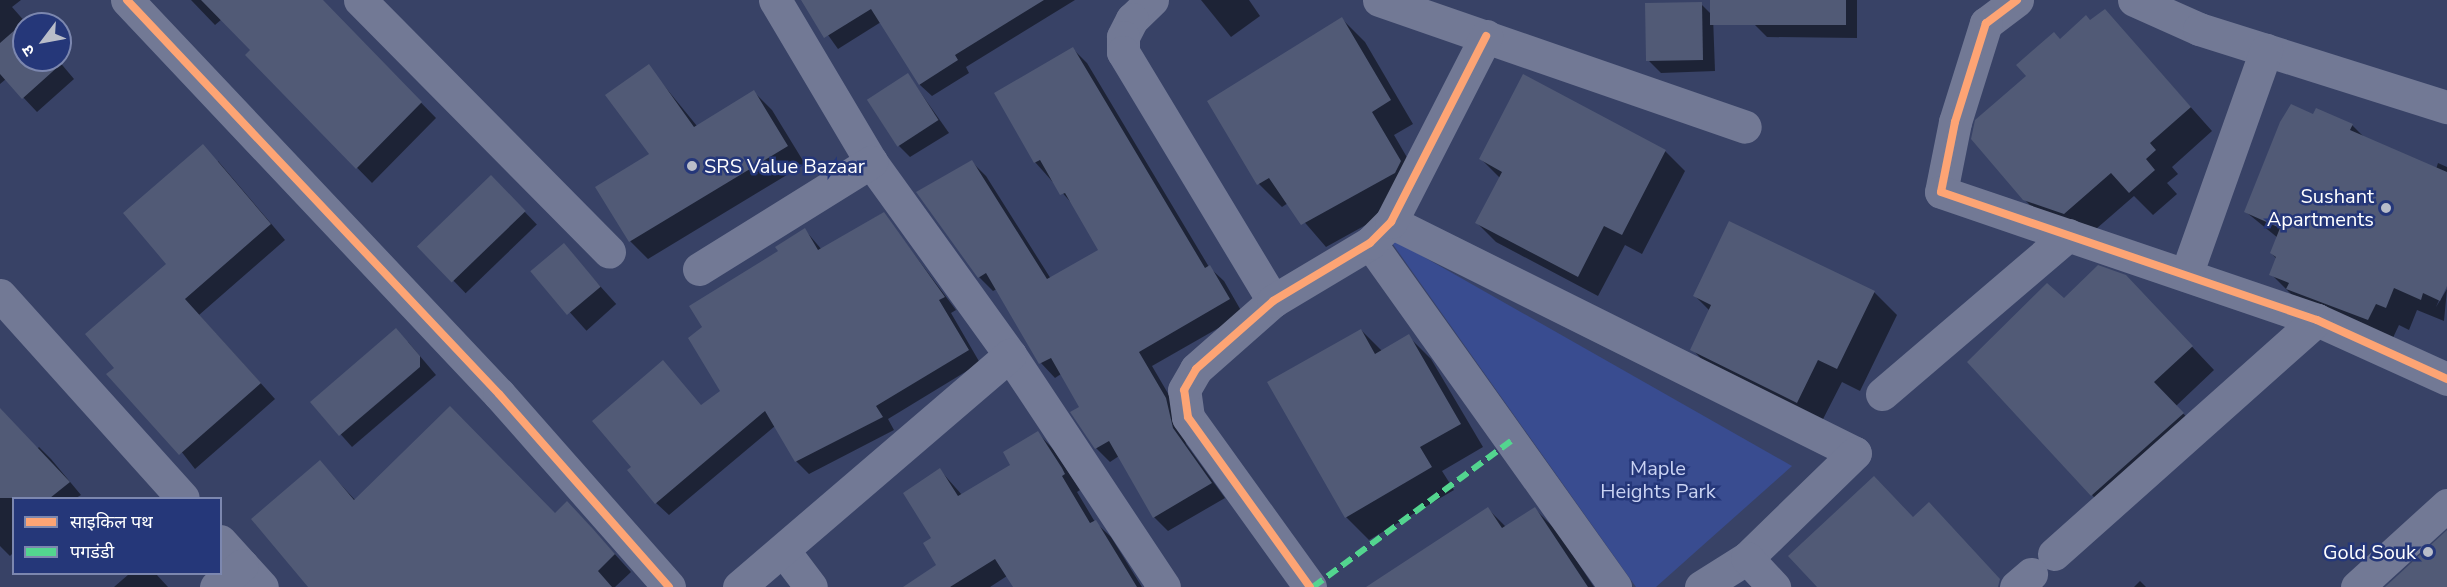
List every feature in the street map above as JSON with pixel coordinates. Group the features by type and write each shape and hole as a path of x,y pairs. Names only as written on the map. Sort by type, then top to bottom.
{"street":[{"path":"127,0 499,394 669,587"},
{"path":"360,0 609,252"},
{"path":"775,0 871,162 1010,355 1164,587"},
{"path":"1152,0 1132,19 1123,37 1123,52 1273,301"},
{"path":"1379,0 1745,127"},
{"path":"2017,0 1986,22 1955,122 1941,192 2318,320 2444,369"},
{"path":"2134,0 2199,29 2447,107"},
{"path":"1310,587 1188,417 1184,390 1196,369 1273,301 1381,232 1486,36"},
{"path":"2186,275 2266,50"},
{"path":"699,269 871,162"},
{"path":"1381,232 1855,453 1747,558 1701,587"},
{"path":"1381,232 1615,587"},
{"path":"1882,394 2068,236"},
{"path":"0,295 182,497"},
{"path":"2034,572 2318,320"},
{"path":"739,587 1010,355"},
{"path":"2357,587 2447,505"},
{"path":"216,587 252,576 222,542"},
{"path":"783,550 811,587"},
{"path":"1747,558 1774,587"}],"green space":[{"name":"Maple Heights Park","path":"1387,236 1792,466 1656,587 1636,587"}],"building":[{"path":"201,0 323,0 422,102 356,169 245,55 250,50"},
{"path":"801,0 1044,0 955,55 958,60 919,85 871,9 824,38"},
{"path":"1710,0 1846,0 1846,25 1710,25"},
{"path":"1702,2 1703,60 1646,61 1645,3"},
{"path":"2105,9 2191,107 2150,143 2156,150 2146,159 2155,170 2129,193 2111,173 2064,214 2023,200 1971,139 1975,120 2026,76 2016,65 2054,32 2060,39 2086,15 2090,20"},
{"path":"1342,17 1391,100 1372,112 1401,161 1395,173 1301,225 1269,178 1257,185 1207,101"},
{"path":"12,32 12,72 52,72 22,99 0,74 0,43"},
{"path":"1073,47 1205,268 1210,265 1230,299 1139,352 1166,398 1173,428 1212,483 1153,518 1109,441 1095,449 1070,412 1079,407 1051,358 1039,364 986,273 978,278 916,192 972,160 1047,279 1098,250 1065,193 1060,195 1040,160 1034,163 994,93"},
{"name":"SRS Value Bazaar","path":"649,64 694,127 754,90 788,146 629,242 595,187 649,154 605,95"},
{"path":"908,73 938,120 897,147 867,100"},
{"path":"1523,74 1666,150 1622,235 1604,226 1578,277 1475,223 1502,172 1479,159"},
{"name":"Sushant Apartments","path":"2291,104 2313,114 2316,108 2353,124 2350,130 2447,172 2447,286 2440,301 2423,293 2421,300 2394,288 2386,308 2376,304 2368,320 2286,289 2289,283 2269,275 2276,257 2270,253 2280,228 2244,212 2280,122"},
{"path":"203,144 271,224 185,299 261,383 179,455 106,374 114,368 85,334 166,264 123,213"},
{"path":"491,175 526,211 452,283 417,247"},
{"path":"884,212 945,297 939,300 969,350 876,406 883,417 795,462 765,411 655,504 627,470 631,467 592,421 663,360 701,405 720,391 688,338 702,327 689,306 778,251 775,247 805,228 818,250"},
{"path":"1729,221 1875,291 1837,369 1818,360 1797,403 1690,350 1711,305 1693,296"},
{"path":"564,243 601,287 567,315 530,271"},
{"path":"2098,265 2126,275 2193,346 2154,382 2184,413 2091,496 1967,362 2047,283 2064,298"},
{"path":"396,328 420,356 420,367 339,436 310,402"},
{"path":"1361,329 1375,354 1409,334 1461,424 1420,447 1432,467 1345,518 1267,382"},
{"path":"450,406 555,513 567,501 593,529 615,554 598,571 612,587 308,587 251,519 320,460 354,500"},
{"path":"0,408 70,482 51,497 0,498"},
{"path":"1038,431 1062,468 1065,474 1062,476 1090,523 1096,520 1137,587 1013,587 995,559 950,587 903,587 936,565 923,543 931,538 903,493 940,468 958,496 1010,465 1003,452"},
{"path":"1874,476 1913,517 1929,502 2000,579 1998,587 1817,587 1788,556"},
{"path":"1488,507 1502,528 1535,507 1588,587 1366,587"},
{"name":"Gold Souk","path":"2447,530 2447,587 2385,587"}],"marked path":[{"path":"1313,587 1511,441"}],"cycle path":[{"path":"127,0 499,394 669,587"},
{"path":"2017,0 1986,23 1955,122 1941,192 2317,320 2447,379"},
{"path":"1310,587 1188,417 1184,390 1196,369 1273,301 1370,243 1391,222 1486,36"}],"place":[{"name":"SRS Value Bazaar","path":"692,166"},
{"name":"Sushant Apartments","path":"2386,208"},
{"name":"Gold Souk","path":"2428,552"}]}
